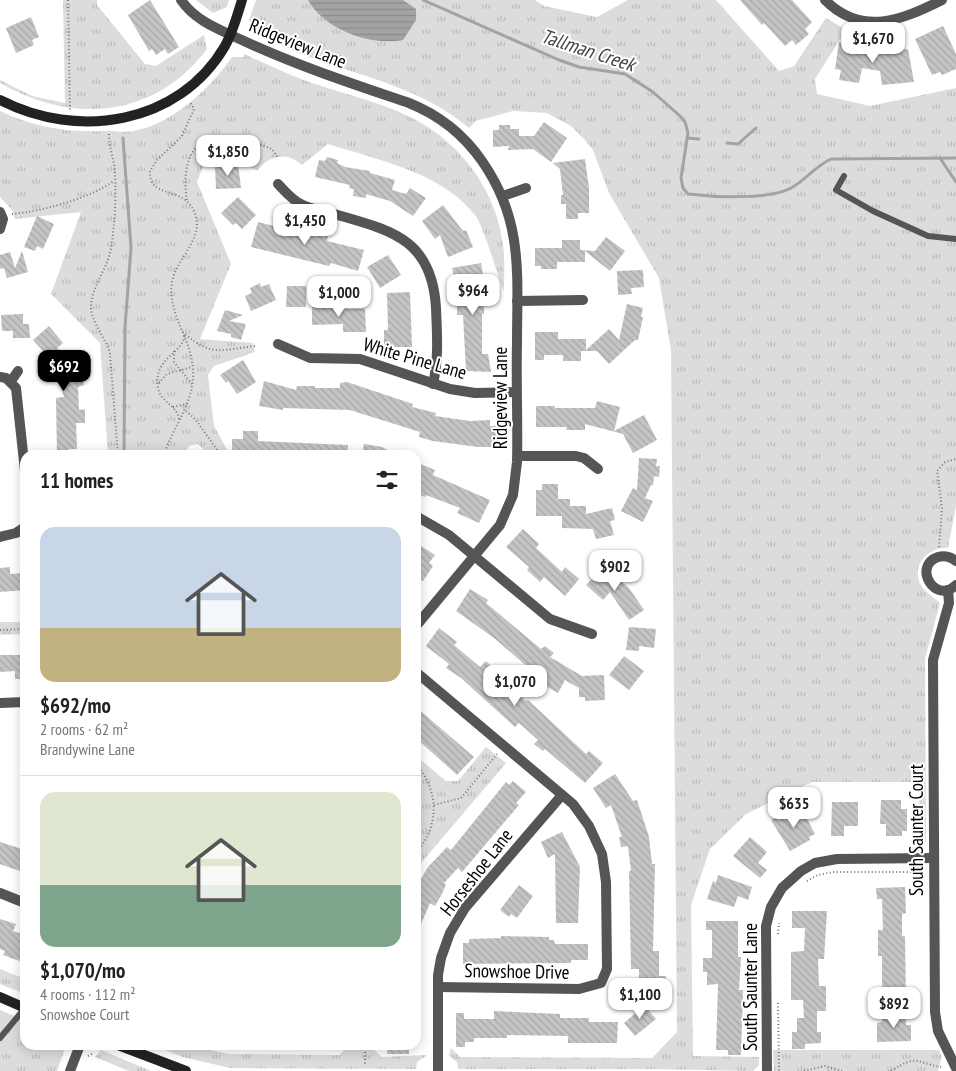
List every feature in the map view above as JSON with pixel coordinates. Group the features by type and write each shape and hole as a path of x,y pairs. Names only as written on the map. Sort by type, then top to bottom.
{"street":[{"name":"Ridgeview Lane","path":"181,0 197,18 230,35 296,64 409,103 430,113 454,129 468,143 491,174 503,196 509,212 514,243 517,301 516,392 518,456 514,489 507,510 494,532 421,620"},
{"path":"0,100 30,113 59,120 96,122 132,116 168,103 188,89 213,63 230,35 242,0"},
{"path":"825,0 846,15 874,22 905,18 942,0"},
{"path":"278,184 302,205 388,230 406,240 418,252 427,264 435,292 438,360 433,384"},
{"path":"503,196 526,188"},
{"path":"0,212 3,219 0,229"},
{"path":"517,301 583,300"},
{"name":"White Pine Lane","path":"278,344 310,358 360,359 433,384 463,392 516,392"},
{"path":"11,381 18,371"},
{"path":"0,377 11,381 16,388 23,450"},
{"path":"518,456 576,456 584,458 598,469"},
{"path":"421,518 442,529 550,619 592,634"},
{"path":"0,537 20,530"},
{"name":"South Saunter Court","path":"956,561 946,556 935,558 927,566 926,577 937,590 952,588 933,660 935,1017 938,1031 956,1068"},
{"name":"Snowshoe Drive","path":"421,676 577,809 589,826 604,863 606,882 607,969 605,986 579,989 438,987"},
{"path":"0,703 20,702"},
{"name":"Horseshoe Lane","path":"438,1071 438,987 441,958 460,914 562,795"},
{"name":"South Saunter Lane","path":"767,1071 766,926 771,907 782,888 800,871 823,861 934,858"},
{"path":"0,893 20,901"},
{"path":"0,998 20,1006"},
{"path":"70,1071 78,1050"},
{"path":"131,1050 186,1071"}],"lane":[{"path":"844,176 836,190 928,236 956,239"},
{"path":"0,1038 20,1014"}],"path":[{"path":"68,0 70,110"},
{"path":"188,201 178,194 159,190 151,183 149,177 151,167 175,144 186,129 194,109 190,102"},
{"path":"109,134 114,181 111,251 93,295 91,307 93,318 105,338 110,354 118,450"},
{"path":"166,450 179,420 186,410 192,384 193,366 185,334 175,315 172,292 178,263 196,234 196,216 188,201 185,187 188,163 198,146 207,140 219,138 242,140 272,149 278,158"},
{"path":"12,214 46,209 99,191 114,181"},
{"path":"185,334 201,347 214,352 256,346"},
{"path":"179,420 179,414 161,398 158,374 167,357 180,347 185,334"},
{"path":"174,351 173,357 179,370 192,384"},
{"path":"158,385 161,378 193,366"},
{"path":"173,407 187,404"},
{"path":"186,410 195,419 217,450"},
{"path":"939,549 942,508 937,471 945,462 956,458"},
{"path":"0,630 20,629"},
{"path":"434,805 462,798 497,753"},
{"path":"421,772 428,782 434,805 429,833 421,844"},
{"path":"802,884 829,872 921,872"},
{"path":"778,938 779,922"},
{"path":"778,995 779,1071"},
{"path":"365,1050 366,1064"},
{"path":"891,1071 910,1060 921,1060 941,1067"},
{"path":"804,1071 825,1066 842,1071"}],"green space":[{"path":"63,0 97,0 97,5 145,64 156,66 204,35 207,49 186,72 163,89 138,101 111,108 84,109 56,105 28,96 0,83 0,80 32,96 65,103"},
{"path":"196,0 229,0 227,7 213,13"},
{"path":"256,0 535,0 544,6 597,17 628,0 716,0 779,71 794,66 826,18 846,30 815,79 817,94 870,106 956,88 956,506 948,548 934,550 928,554 920,564 918,571 921,585 940,603 925,659 926,842 921,841 920,835 919,782 812,782 746,814 710,849 691,905 693,1056 759,1057 759,1065 753,1071 458,1069 457,1062 449,1056 451,1048 460,1057 652,1058 677,1032 671,351 659,278 609,193 593,150 571,126 547,113 513,111 476,121 469,128 451,114 412,93 300,54 255,33 249,20"},
{"path":"244,54 310,82 395,110 426,126 443,138 472,168 492,205 499,224 503,245 504,291 479,221 475,215 461,200 427,178 388,162 328,144 302,165 290,158 278,157 267,161 257,171 211,146 197,182 231,264 200,339 253,343 255,352 214,366 208,375 214,426 227,450 204,450 198,444 189,446 187,450 108,450 100,343 51,294 81,212 15,219 12,210 0,197 0,111 38,125 64,130 124,132 140,130 171,116 199,95 223,70 232,57 244,57"},
{"path":"0,622 20,622 20,634 0,635"},
{"path":"486,747 506,763 421,863 421,760 446,781 458,781"},
{"path":"0,969 20,977 20,992 0,984"},
{"path":"0,1010 20,1018 20,1050 65,1050 57,1071 0,1071"},
{"path":"101,1050 151,1071 129,1071 95,1057"},
{"path":"165,1050 210,1050 229,1054 340,1055 344,1050 374,1050 382,1057 426,1055 417,1062 416,1069 230,1068 183,1057"},
{"path":"773,1050 939,1050 942,1056 938,1071 774,1071"}],"shaded area":[{"path":"308,0 403,0 416,9 416,20 403,40 390,41 363,38 350,34 325,20"}],"building":[{"path":"150,0 179,47 168,54 165,49 156,55 152,49 149,51 128,15"},
{"path":"740,0 792,0 812,22 805,29 809,34 796,45 792,40 785,46 764,23 762,25"},
{"path":"31,17 39,37 32,40 34,45 16,53 6,28"},
{"path":"943,26 956,54 956,69 942,75 940,72 932,75 915,39"},
{"path":"839,42 871,47 870,56 908,49 914,82 882,85 880,71 862,68 859,83 839,80 841,70 835,69"},
{"path":"544,122 567,138 551,162 533,149 508,150 509,146 493,147 493,130 499,130 499,125 510,125 510,129 519,129 519,136 534,136"},
{"path":"327,157 338,160 337,163 345,167 370,171 370,173 395,180 392,190 406,194 410,188 426,198 413,216 390,201 366,194 366,198 353,196 354,189 349,188 350,185 315,177 319,160 325,161"},
{"path":"585,159 589,188 589,213 578,213 578,219 566,219 566,204 561,204 561,195 563,195 560,169 553,163"},
{"path":"238,164 241,188 216,189 215,165"},
{"path":"238,197 256,215 242,229 236,223 233,225 221,213"},
{"path":"443,205 463,231 466,230 473,247 448,257 440,235 435,239 422,221"},
{"path":"37,216 54,224 43,249 37,246 35,251 24,247"},
{"path":"258,222 274,226 275,223 328,236 327,241 364,250 358,271 331,263 329,266 251,247"},
{"path":"606,237 625,251 610,271 585,251 585,262 557,262 557,269 541,269 541,266 535,266 535,248 562,248 562,240 580,240 580,250 595,251"},
{"path":"22,251 28,272 7,278 4,268 0,269 0,255 10,252 15,268"},
{"path":"388,255 401,275 380,288 367,267"},
{"path":"481,263 484,281 482,354 488,354 491,372 466,371 463,315 457,315 457,304 463,304 464,297 460,275 454,276 452,268"},
{"path":"643,270 644,287 631,288 632,294 618,295 617,271"},
{"path":"260,283 261,287 269,284 276,300 251,311 245,296 252,293 250,288"},
{"path":"287,286 306,286 306,307 286,307"},
{"path":"410,292 412,347 384,347 384,330 388,330 387,293"},
{"path":"312,304 334,304 335,309 365,309 366,332 343,332 343,324 312,325"},
{"path":"627,304 643,308 638,340 635,340 609,364 597,351 581,351 581,361 563,361 563,355 544,355 544,360 535,360 535,332 558,332 558,339 586,339 586,350 609,329 619,340"},
{"path":"225,310 243,315 229,321 246,324 241,340 231,337 231,334 217,331"},
{"path":"23,314 23,324 29,324 30,338 13,338 13,331 2,331 1,315"},
{"path":"49,326 63,343 57,348 69,362 74,361 76,366 78,365 84,385 78,387 79,410 85,409 85,423 76,423 77,449 57,450 56,398 64,397 53,362 33,340"},
{"path":"243,360 256,382 237,394 228,381 226,383 220,375"},
{"path":"264,381 296,390 297,386 340,388 340,383 347,382 413,404 412,407 436,413 435,416 470,421 490,420 490,426 496,426 497,447 478,447 433,441 419,437 420,432 350,410 283,408 283,410 259,406"},
{"path":"597,401 620,407 614,431 644,415 657,440 633,453 623,434 585,424 585,430 567,430 566,427 536,427 536,406 595,408"},
{"path":"243,431 258,431 258,441 348,445 348,450 232,450 232,439 243,439"},
{"path":"364,444 382,447 388,450 363,450"},
{"path":"639,458 657,459 656,466 660,466 659,477 654,476 653,485 651,485 645,498 653,501 643,522 621,511 633,488 637,490"},
{"path":"421,464 435,470 433,475 490,500 479,523 457,513 460,508 426,495 425,497 421,496"},
{"path":"542,484 558,484 558,499 570,499 570,506 586,506 586,514 612,508 615,520 610,521 614,535 596,539 593,529 562,528 562,516 536,516 536,490 542,490"},
{"path":"523,529 539,544 536,548 562,572 565,567 579,579 565,596 544,577 540,582 527,570 529,567 506,547"},
{"path":"421,546 435,555 429,563 433,566 423,581 421,580"},
{"path":"604,566 629,588 644,610 629,620 610,592 603,600 586,585"},
{"path":"10,567 10,574 20,573 20,590 0,592 0,568"},
{"path":"470,589 488,600 486,603 541,649 545,646 554,653 550,657 582,676 604,675 605,700 585,701 585,697 579,697 579,688 565,680 558,693 542,684 544,681 494,638 456,611"},
{"path":"629,627 656,629 654,648 639,646 639,651 626,650"},
{"path":"439,628 457,642 454,645 480,667 486,661 495,669 492,673 526,701 528,700 586,754 589,751 603,763 585,783 545,749 543,751 534,744 538,740 519,723 515,727 461,678 446,668 449,664 426,646"},
{"path":"0,655 20,655 20,679 15,679 15,671 0,672"},
{"path":"624,656 644,671 629,690 609,675"},
{"path":"421,711 474,757 457,775 421,743"},
{"path":"615,774 633,801 637,800 649,837 652,864 655,864 653,951 659,951 659,976 666,976 666,994 651,994 651,998 639,998 639,969 631,969 629,871 631,871 628,846 621,847 619,837 622,837 611,805 606,808 593,788"},
{"path":"513,781 526,792 516,803 519,805 462,872 458,868 444,883 446,884 442,894 435,906 430,903 421,924 421,879 428,867 447,847 451,850 506,782 509,785"},
{"path":"881,800 901,800 901,809 907,809 907,831 902,831 902,836 886,836 886,824 880,824"},
{"path":"832,802 858,802 858,826 844,826 844,836 831,836"},
{"path":"801,808 815,834 809,837 810,840 790,851 771,820 787,812 789,815"},
{"path":"562,832 580,867 578,923 556,923 555,854 548,858 541,842"},
{"path":"750,837 767,852 758,863 767,870 760,878 733,856"},
{"path":"0,842 20,848 20,871 0,864"},
{"path":"718,875 752,887 748,900 738,896 734,907 707,899 713,881 716,883"},
{"path":"519,885 533,896 517,918 511,914 509,917 500,910"},
{"path":"905,887 906,913 902,914 902,936 905,936 906,999 895,999 895,994 882,994 882,956 878,956 878,930 883,930 882,899 877,899 876,888"},
{"path":"792,911 827,911 824,959 818,959 819,986 826,986 826,1011 817,1011 817,1032 821,1032 821,1043 805,1044 805,1049 792,1049 792,1032 797,1032 797,1018 804,1018 803,1000 791,1000 791,952 804,951 805,928 792,928"},
{"path":"0,919 16,924 13,931 20,933 20,961 3,955 5,951 0,949"},
{"path":"706,921 738,921 738,957 741,957 739,990 743,990 741,1055 728,1055 728,1050 716,1050 718,984 707,985 707,972 703,972 703,958 712,958 712,930 706,930"},
{"path":"501,936 549,937 549,940 554,940 555,944 588,944 588,960 571,960 571,963 463,964 463,943 469,943 469,939 501,938"},
{"path":"639,999 656,1019 635,1036 624,1023 639,1010"},
{"path":"494,1011 560,1014 560,1018 589,1018 589,1022 618,1022 617,1043 568,1043 568,1036 507,1035 507,1038 474,1038 474,1042 465,1042 465,1047 456,1047 456,1013 464,1013 464,1019 494,1019"},
{"path":"882,1015 906,1015 906,1025 911,1025 911,1041 877,1042 877,1023 882,1022"},
{"path":"387,1050 409,1050 409,1054 387,1054"}],"waterway":[{"name":"Tallman Creek","path":"423,0 559,60 579,67 625,74 653,92 685,122 688,133 681,178 683,188 688,194 741,197 782,192 796,185 831,159 956,158"},
{"path":"727,143 738,144 756,128"},
{"path":"123,138 131,248 125,327 124,450"},
{"path":"687,138 699,139"},
{"path":"940,158 956,182"}]}
